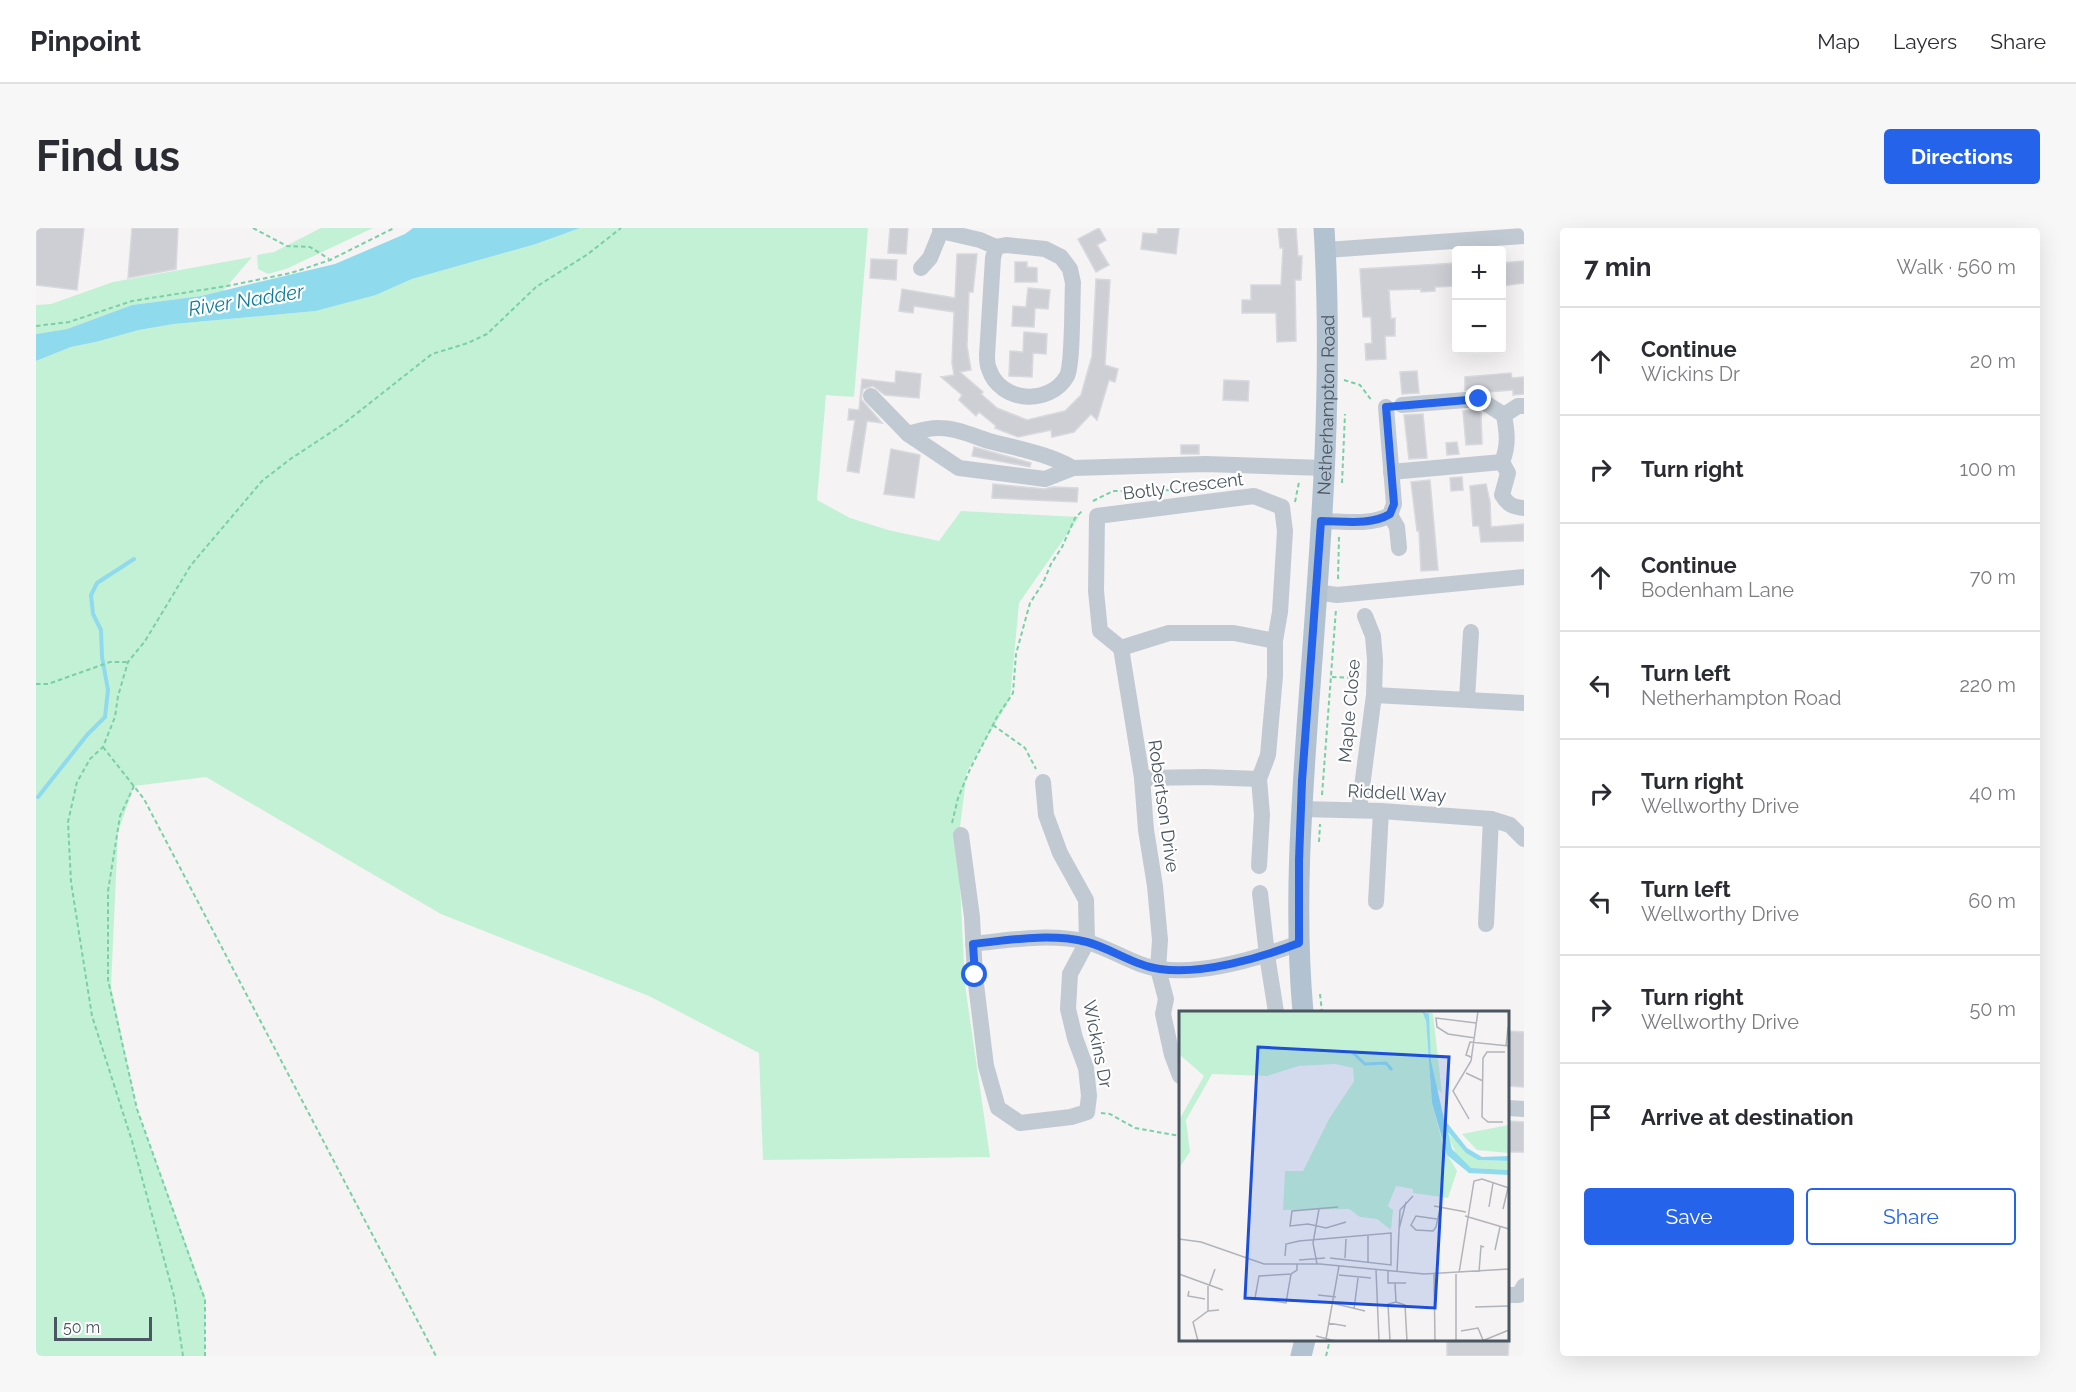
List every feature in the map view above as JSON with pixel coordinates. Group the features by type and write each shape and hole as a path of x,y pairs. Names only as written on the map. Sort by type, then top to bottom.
{"main road":[{"name":"Netherhampton Road","path":"1303,1011 1298,912 1301,809 1325,468 1328,309 1324,228"},
{"path":"1301,1356 1305,1341"}],"street":[{"path":"921,267 930,258 940,230 980,240 996,247 1006,245 1046,249 1061,257 1070,269 1073,283 1069,370 1060,384 1041,396 1030,397 1007,391 989,370 987,355 993,258 996,247"},
{"path":"1326,250 1524,236"},
{"path":"871,396 908,434 959,468 1045,479 1073,468 1206,464 1325,468"},
{"path":"1321,521 1368,521 1382,519 1390,514 1394,504 1392,472 1394,406 1479,399 1504,415 1508,435 1507,451 1502,462"},
{"path":"1504,415 1518,406 1524,406"},
{"path":"908,434 928,428 960,431 1035,451 1056,458 1073,468"},
{"path":"1392,472 1502,462"},
{"path":"1502,462 1508,473 1502,495 1514,507 1524,508"},
{"name":"Botly Crescent","path":"1121,648 1100,631 1096,591 1097,516 1254,496 1282,507 1284,525 1280,612 1275,641 1275,676 1268,754 1259,780"},
{"path":"1390,514 1396,527 1399,548"},
{"path":"1316,592 1337,595 1524,578"},
{"name":"Maple Close","path":"1359,810 1374,687 1375,660 1373,636 1365,616"},
{"path":"1467,699 1471,632"},
{"path":"1121,648 1169,633 1234,633 1275,641"},
{"name":"Robertson Drive","path":"1121,648 1142,778 1146,830 1155,886 1160,940 1158,969 1166,999 1163,1014 1172,1055 1179,1073"},
{"path":"1374,687 1524,704"},
{"path":"1142,778 1205,777 1259,780 1262,815 1259,866"},
{"path":"1043,782 1046,815 1056,844 1086,900 1087,942"},
{"name":"Riddell Way","path":"1301,809 1381,811 1491,819 1510,825 1524,838"},
{"path":"1376,902 1384,852 1381,811"},
{"path":"1486,924 1491,819"},
{"name":"Wickins Dr","path":"961,835 986,1066 998,1108 1020,1123 1071,1117 1087,1112 1089,1096 1086,1068 1068,1009 1070,974 1087,942"},
{"path":"1260,893 1276,1011"},
{"path":"973,944 1041,938 1087,942 1158,969 1203,969 1267,955 1299,943"},
{"path":"1509,1108 1524,1109"},
{"path":"1509,1295 1519,1294 1524,1286"}],"path":[{"path":"253,228 287,246 310,247 330,260"},
{"path":"36,326 69,322 132,301 291,273 330,260 394,228"},
{"path":"183,1356 174,1296 132,1140 92,1016 71,882 68,822 77,782 90,759 103,747 115,717 118,696 128,662 145,641 191,566 262,481 342,424 432,354 488,334 536,286 588,254 621,228"},
{"path":"1327,377 1353,381 1376,405 1394,406"},
{"path":"36,684 48,684 93,666 110,662 128,662"},
{"path":"1331,677 1374,687"},
{"path":"993,725 1025,748 1043,782"},
{"path":"103,747 144,799 436,1356"},
{"path":"134,786 120,816 108,891 108,980 137,1109 205,1300 205,1356"},
{"path":"1087,1112 1110,1114 1135,1128 1179,1136"},
{"path":"1326,1356 1330,1341"}],"green space":[{"path":"321,228 373,228 286,269 268,274 258,269 257,255 274,252"},
{"path":"580,228 868,228 854,397 826,395 817,500 850,518 888,530 939,541 961,511 1079,517 1019,603 1010,699 967,771 958,843 965,985 990,1157 763,1160 759,1053 649,996 441,914 206,777 134,786 118,832 111,986 137,1109 205,1296 205,1356 36,1356 36,361 71,347 139,330 174,324 316,311 376,295 412,279 536,244"},
{"path":"252,257 223,291 132,305 67,329 36,334 36,305 51,304 113,282"}],"water":[{"name":"River Nadder","path":"413,228 580,228 536,244 412,279 376,295 316,311 174,324 139,330 71,347 36,361 36,334 67,329 132,305 201,296 335,264 405,234"}],"building":[{"path":"36,228 84,228 77,290 36,285"},
{"path":"132,228 178,228 176,269 128,278"},
{"path":"890,228 908,228 906,254 888,253"},
{"path":"1099,228 1106,240 1097,245 1109,265 1096,272 1078,239"},
{"path":"1158,228 1179,228 1176,254 1141,249 1143,233 1157,234"},
{"path":"1278,228 1296,228 1298,256 1302,256 1301,280 1295,280 1296,341 1277,342 1276,313 1242,313 1242,300 1251,300 1251,285 1281,285 1283,248 1280,248"},
{"path":"957,254 977,254 973,292 969,292 967,346 971,370 960,372 997,408 1027,420 1065,411 1081,395 1092,356 1096,279 1110,280 1105,365 1118,369 1115,382 1109,380 1097,420 1091,414 1074,432 1052,437 1051,430 1018,437 995,428 996,426 979,412 976,416 959,400 962,395 941,377 954,375 952,363 954,312 914,306 913,313 899,311 902,289 955,298"},
{"path":"871,259 897,260 896,280 870,278"},
{"path":"1524,261 1524,283 1506,285 1506,263"},
{"path":"1015,262 1027,262 1027,267 1037,268 1037,282 1015,282"},
{"path":"1452,263 1452,286 1435,287 1435,291 1421,292 1421,289 1389,290 1391,319 1395,318 1395,336 1385,336 1386,359 1366,360 1365,344 1372,343 1371,317 1363,317 1360,269"},
{"path":"1028,288 1050,290 1048,309 1035,308 1034,327 1012,326 1013,306 1026,307"},
{"path":"1024,332 1047,334 1046,354 1033,353 1032,377 1009,376 1010,351 1023,352"},
{"path":"896,371 921,374 919,398 885,395 873,386 863,389 861,399 882,423 867,421 859,473 847,471 855,420 848,420 849,409 859,410 862,379 895,383"},
{"path":"1417,371 1419,393 1402,394 1400,372"},
{"path":"1511,373 1512,378 1524,377 1524,394 1513,395 1513,390 1488,392 1479,389 1465,390 1465,377"},
{"path":"1224,380 1249,381 1248,401 1223,400"},
{"path":"1476,410 1481,413 1482,444 1466,445 1463,411"},
{"path":"1423,414 1427,458 1409,459 1404,415"},
{"path":"1457,442 1459,454 1447,455 1446,443"},
{"path":"1181,445 1199,445 1199,454 1181,454"},
{"path":"974,447 1031,463 1030,467 972,456"},
{"path":"891,449 920,455 914,498 884,494"},
{"path":"1462,477 1463,490 1451,491 1450,478"},
{"path":"1430,480 1438,570 1421,571 1419,531 1417,531 1411,482"},
{"path":"993,484 1044,489 1078,488 1077,502 992,498"},
{"path":"1486,484 1490,502 1491,527 1524,524 1524,541 1481,542 1479,526 1473,526 1470,486"},
{"path":"1509,1031 1524,1032 1524,1087 1509,1086"},
{"path":"1509,1121 1524,1122 1524,1152 1509,1152"},
{"path":"1447,1341 1509,1341 1508,1356 1447,1356"}],"waterway":[{"path":"38,797 87,735 105,717 108,690 102,657 101,630 93,614 91,595 97,583 134,559"}],"route":[{"path":"975,975 973,944 1041,938 1087,942 1158,969 1180,970 1203,969 1262,957 1299,943 1302,781 1321,521 1368,521 1382,519 1390,514 1394,504 1386,407 1479,399"}]}
